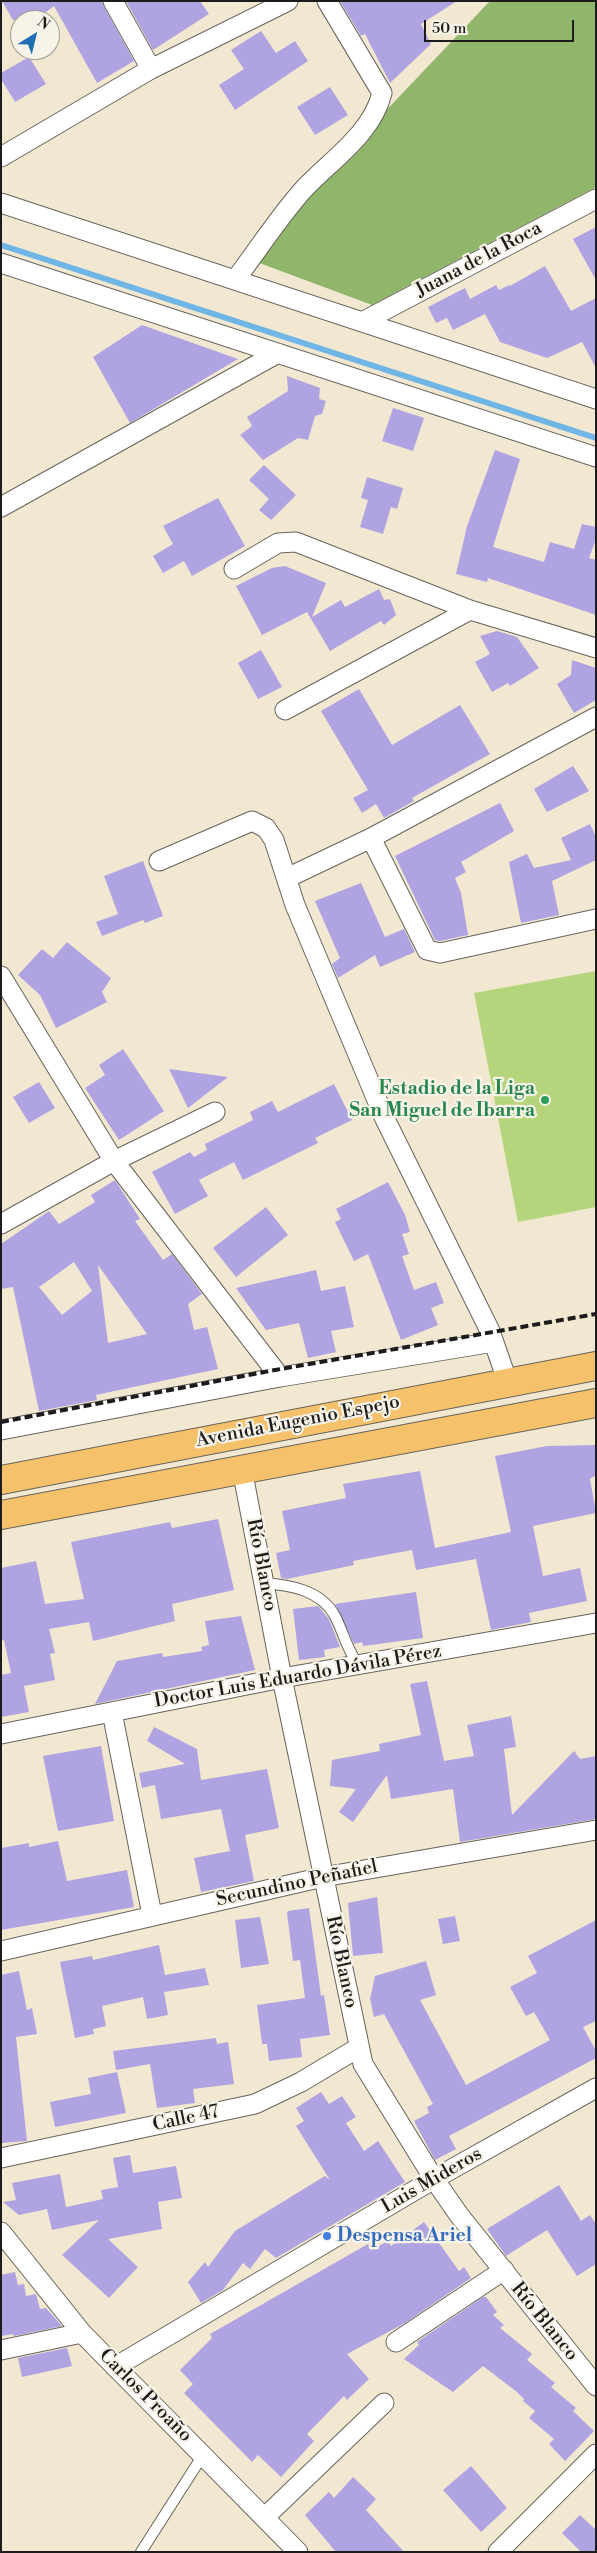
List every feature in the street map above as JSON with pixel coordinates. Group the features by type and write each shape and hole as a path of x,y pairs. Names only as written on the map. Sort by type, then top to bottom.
{"main road":[{"name":"Avenida Eugenio Espejo","path":"1,1480 596,1366"},
{"name":"Avenida Eugenio Espejo","path":"1,1515 596,1403"}],"street":[{"path":"113,1 151,69"},
{"path":"1,157 151,69 288,1"},
{"path":"235,280 302,191 364,130 378,108 382,93 327,1"},
{"name":"Juana de la Roca","path":"362,322 596,199"},
{"path":"1,203 596,399"},
{"path":"1,263 596,457"},
{"path":"1,508 278,353"},
{"path":"234,569 278,543 296,542 470,610 596,648"},
{"path":"285,710 470,610"},
{"path":"287,878 371,838 596,718"},
{"path":"159,861 252,821 266,828 274,840 295,905 385,1118 494,1342 508,1383"},
{"path":"371,838 427,950 440,953 596,919"},
{"path":"1,976 114,1160 280,1377"},
{"path":"1,1224 114,1160 215,1112"},
{"path":"1,1430 280,1377 494,1342"},
{"name":"Río Blanco","path":"242,1469 282,1678 358,2048 363,2064 434,2179 596,2386"},
{"name":"Doctor Luis Eduardo Dávila Pérez","path":"1,1734 282,1678 596,1623"},
{"path":"112,1712 152,1915"},
{"name":"Secundino Peñafiel","path":"1,1951 323,1877 596,1830"},
{"name":"Calle 47","path":"1,2158 255,2104 302,2082 358,2048"},
{"name":"Luis Mideros","path":"115,2367 434,2179 596,2088"},
{"name":"Carlos Proaño","path":"1,2232 82,2333 298,2552"},
{"path":"396,2342 504,2270"},
{"path":"1,2350 82,2333"},
{"path":"265,2517 384,2403"},
{"path":"498,2552 596,2454"}],"lane":[{"path":"264,1583 287,1584 318,1596 334,1615 347,1648 358,1665"},
{"path":"141,2552 203,2455"}],"green space":[{"path":"490,1 596,1 596,187 372,305 246,258"},
{"name":"Estadio de la Liga San Miguel de Ibarra","path":"596,971 596,1207 518,1222 474,993"}],"building":[{"path":"2,1 101,1 134,61 97,83 60,17 60,10 56,10 54,6 49,10 10,10 10,15"},
{"path":"126,1 200,1 209,14 153,50"},
{"path":"340,1 457,1 421,24 431,44 390,83 365,34 361,36"},
{"path":"261,31 276,53 295,41 308,61 235,110 219,85 244,69 231,50"},
{"path":"24,60 31,60 46,84 15,102 1,79 1,73"},
{"path":"330,87 348,115 315,135 297,107"},
{"path":"596,227 596,280 573,239"},
{"path":"545,266 571,311 596,298 596,368 582,342 547,358 500,342 485,314 453,330 447,318 436,323 428,307 465,288 470,299 496,285 499,290 510,286"},
{"path":"142,325 238,359 130,423 93,357"},
{"path":"287,376 320,388 319,399 326,401 322,414 315,416 308,440 298,438 263,460 240,435 252,426 247,417 288,391"},
{"path":"393,408 424,418 413,451 382,441"},
{"path":"495,450 520,459 493,547 544,562 550,542 574,549 582,524 596,527 596,539 589,558 596,560 596,615 488,578 487,582 456,574 467,526"},
{"path":"264,465 296,495 271,520 259,510 269,499 249,480"},
{"path":"367,477 403,488 397,509 391,507 383,534 360,527 368,500 361,498"},
{"path":"218,498 245,546 192,576 184,561 163,573 153,556 173,544 163,526"},
{"path":"285,566 326,583 312,617 341,600 345,607 379,589 384,600 390,599 396,615 384,625 381,621 330,651 307,612 262,635 236,586 272,568"},
{"path":"497,631 517,637 539,668 510,686 508,683 492,692 475,662 490,654 480,636"},
{"path":"261,650 282,687 258,699 238,663"},
{"path":"572,660 596,668 596,700 574,713 557,684 571,675"},
{"path":"359,689 392,745 460,705 490,754 412,798 414,801 384,818 376,804 362,813 353,798 368,790 321,711"},
{"path":"573,766 589,791 547,812 534,789"},
{"path":"500,803 514,831 461,862 466,872 455,878 461,893 468,935 440,941 435,940 395,856"},
{"path":"590,824 596,837 596,860 552,881 559,915 521,923 509,862 527,854 534,868 571,860 561,838"},
{"path":"143,861 163,916 145,923 143,920 102,936 96,922 118,914 104,876"},
{"path":"361,883 385,937 404,929 415,952 380,967 375,955 338,978 332,964 340,958 315,901"},
{"path":"67,942 111,978 102,992 107,1002 56,1028 40,995 18,975 42,949 53,958"},
{"path":"123,1049 164,1111 119,1140 85,1088 105,1075 99,1065"},
{"path":"169,1069 228,1077 188,1108"},
{"path":"39,1082 55,1108 29,1123 13,1097"},
{"path":"334,1084 352,1120 315,1138 318,1143 243,1180 234,1162 199,1180 208,1196 175,1214 152,1172 190,1152 194,1157 207,1150 205,1144 253,1120 250,1112 272,1101 278,1112"},
{"path":"115,1180 140,1219 135,1221 163,1260 172,1254 202,1294 188,1304 194,1330 207,1327 218,1369 96,1395 97,1400 39,1411 13,1287 1,1289 1,1244 49,1211 59,1224 95,1202 91,1195","holes":["74,1262 92,1291 62,1315 39,1287","98,1265 147,1334 108,1343"]},
{"path":"388,1182 405,1215 410,1232 402,1234 409,1254 402,1256 414,1290 436,1282 444,1303 431,1308 438,1325 401,1340 368,1254 354,1261 335,1222 341,1219 336,1209"},
{"path":"266,1207 288,1235 236,1277 213,1248"},
{"path":"316,1270 321,1291 345,1286 354,1327 331,1331 336,1352 308,1358 299,1323 266,1330 236,1288"},
{"path":"596,1445 596,1475 590,1479 596,1513 533,1526 543,1576 580,1568 587,1601 529,1613 531,1622 491,1630 476,1559 416,1570 412,1550 353,1561 354,1565 287,1579 281,1578 276,1553 290,1550 282,1511 346,1498 343,1484 420,1471 435,1548 511,1532 495,1456 547,1446"},
{"path":"218,1519 234,1590 172,1604 175,1621 93,1641 89,1622 49,1629 55,1653 50,1654 55,1680 24,1686 29,1712 1,1717 1,1675 11,1673 4,1640 1,1641 1,1568 36,1561 45,1604 84,1599 71,1542 170,1522 172,1528"},
{"path":"416,1592 423,1638 363,1646 362,1642 354,1644 335,1604"},
{"path":"318,1606 329,1619 340,1647 324,1650 325,1657 299,1660 293,1609"},
{"path":"241,1616 255,1670 95,1704 117,1661 162,1653 163,1657 202,1651 201,1647 209,1645 205,1621"},
{"path":"427,1681 444,1761 474,1756 467,1725 511,1716 516,1747 504,1749 512,1815 574,1751 580,1759 596,1756 596,1819 460,1842 453,1789 391,1799 387,1775 353,1822 339,1812 356,1789 330,1786 332,1760 380,1751 379,1744 421,1735 410,1684"},
{"path":"154,1727 197,1749 201,1780 267,1769 279,1828 245,1835 254,1881 201,1892 194,1858 230,1851 221,1809 161,1819 155,1785 142,1788 139,1773 185,1764 147,1741"},
{"path":"101,1746 114,1821 58,1831 43,1756"},
{"path":"58,1841 67,1881 127,1870 134,1907 1,1930 1,1848 29,1843 29,1847"},
{"path":"377,1897 383,1953 353,1956 348,1903"},
{"path":"309,1908 321,1996 324,1995 330,2035 300,2039 302,2057 269,2061 267,2044 262,2044 257,2005 305,1998 300,1960 293,1961 287,1913 288,1911"},
{"path":"455,1916 460,1941 443,1944 438,1919"},
{"path":"260,1917 269,1964 241,1968 235,1920"},
{"path":"596,1920 596,2021 583,2027 596,2051 596,2058 449,2136 456,2149 435,2160 414,2121 429,2113 427,2107 433,2104 384,2014 374,2017 370,1999 375,1976 426,1961 436,1995 420,2000 466,2085 550,2040 534,2012 526,2016 510,1987 537,1973 528,1956"},
{"path":"159,1945 165,1975 205,1968 209,1985 164,1992 168,2015 147,2019 143,1997 102,2006 106,2026 93,2029 94,2034 75,2038 60,1962 92,1956 93,1960"},
{"path":"19,1971 27,2010 32,2008 37,2034 16,2037 27,2141 1,2143 1,1975"},
{"path":"216,2038 217,2044 228,2042 234,2084 193,2089 195,2103 157,2108 150,2064 116,2070 113,2051"},
{"path":"117,2072 126,2113 55,2127 50,2102 91,2094 88,2078"},
{"path":"321,2092 329,2104 342,2096 356,2117 346,2123 364,2151 378,2141 405,2182 276,2258 265,2249 250,2269 243,2263 223,2290 201,2303 188,2282 205,2262 208,2267 235,2231 325,2176 330,2180 296,2126 304,2121 296,2108"},
{"path":"130,2155 133,2173 176,2166 182,2198 158,2202 162,2229 108,2239 138,2267 109,2298 62,2255 99,2220 52,2230 47,2209 19,2215 3,2202 16,2200 12,2183 60,2174 66,2207 103,2199 101,2190 118,2187 113,2158"},
{"path":"559,2185 581,2221 590,2215 596,2224 596,2264 577,2276 547,2230 506,2256 487,2229"},
{"path":"424,2222 459,2271 464,2267 471,2278 405,2323 347,2354 369,2379 347,2400 344,2396 307,2434 314,2441 281,2477 258,2455 252,2462 184,2393 193,2384 180,2370 212,2338 210,2334 368,2244 371,2250 388,2241 391,2246"},
{"path":"15,2272 18,2285 24,2284 26,2296 36,2294 40,2309 46,2308 62,2326 14,2336 13,2334 1,2336 1,2275"},
{"path":"483,2297 486,2297 497,2312 493,2315 504,2325 500,2328 532,2354 527,2360 555,2383 551,2387 576,2408 573,2411 594,2431 565,2461 549,2444 554,2439 529,2418 535,2411 523,2401 524,2399 517,2392 483,2366 453,2392 404,2359 419,2345 417,2342"},
{"path":"67,2348 72,2366 22,2377 18,2358"},
{"path":"471,2466 507,2508 481,2532 443,2490"},
{"path":"353,2477 376,2499 366,2510 404,2552 336,2552 305,2515 329,2492 334,2498"},
{"path":"580,2515 596,2530 596,2552 581,2552 562,2533"}],"waterway":[{"path":"1,245 596,438"}],"railway":[{"path":"1,1422 275,1370 596,1314"}],"place":[{"name":"Estadio de la Liga San Miguel de Ibarra","path":"545,1100"},
{"name":"Despensa Ariel","path":"327,2236"}]}
